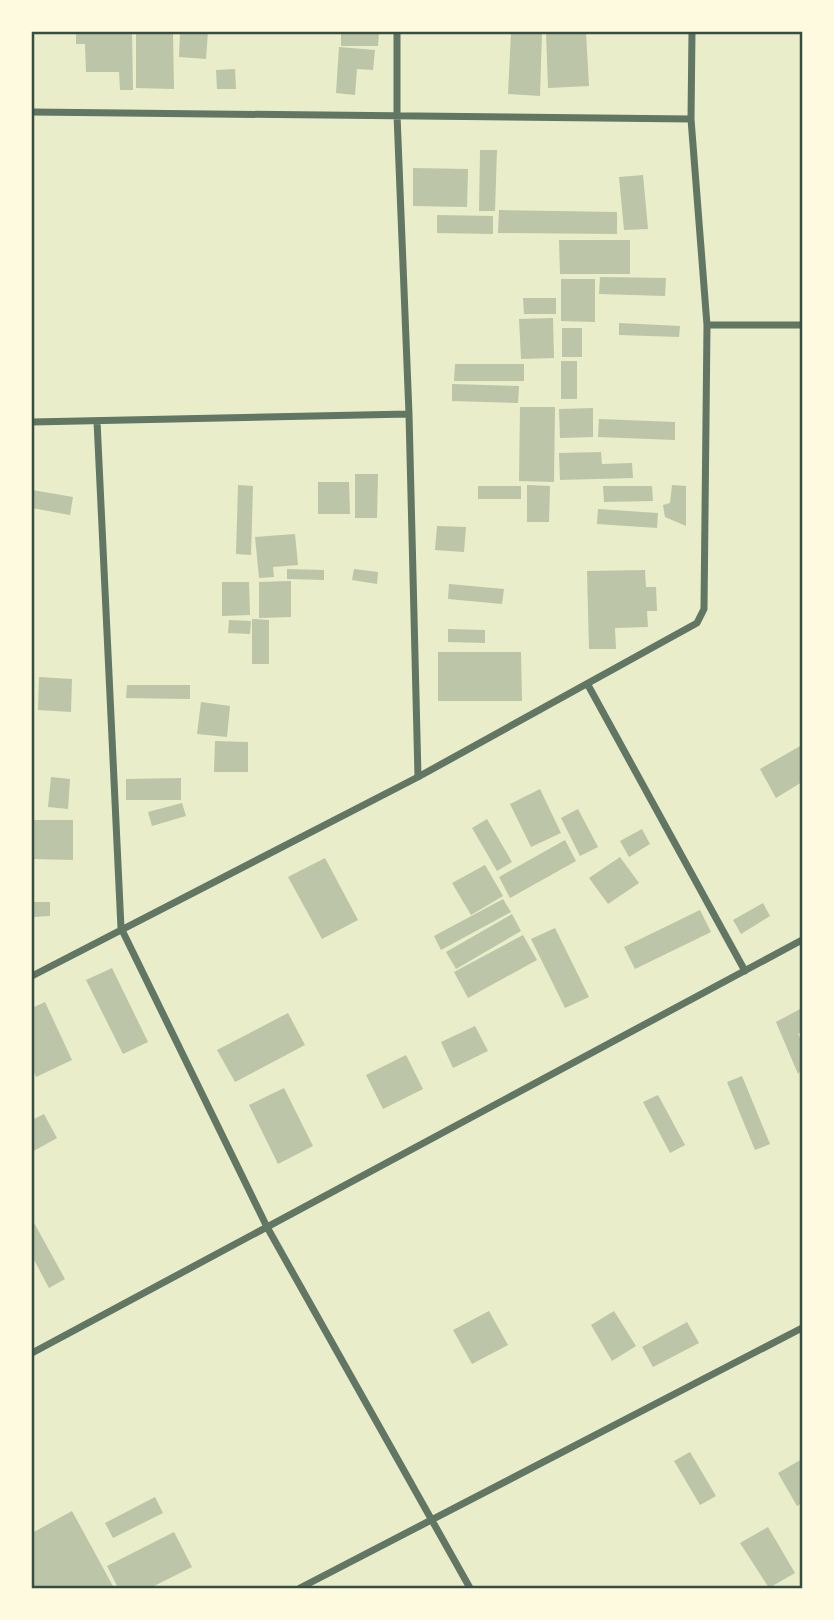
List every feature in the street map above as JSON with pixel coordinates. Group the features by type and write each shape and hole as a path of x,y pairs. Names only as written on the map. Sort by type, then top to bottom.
{"street":[{"path":"397,32 397,115 409,414 418,777"},
{"path":"32,976 418,777 588,685 690,629 704,609 707,325 691,119 692,32"},
{"path":"32,112 691,119"},
{"path":"707,325 803,325"},
{"path":"32,422 409,414"},
{"path":"97,421 121,928 267,1227 470,1588"},
{"path":"588,685 745,971"},
{"path":"32,1353 801,940"},
{"path":"300,1588 803,1328"}],"building":[{"path":"76,32 132,32 133,90 120,90 119,72 86,72 85,44 76,44"},
{"path":"136,32 173,32 174,89 136,88"},
{"path":"180,32 208,32 206,59 179,57"},
{"path":"341,32 379,32 378,46 341,46"},
{"path":"511,32 542,32 540,96 508,94"},
{"path":"546,32 586,32 589,86 548,88"},
{"path":"339,47 375,50 373,70 357,69 355,95 336,93"},
{"path":"235,69 236,89 217,89 216,70"},
{"path":"480,150 497,150 495,211 479,211"},
{"path":"413,168 468,169 467,207 413,206"},
{"path":"643,175 648,229 624,230 619,177"},
{"path":"499,210 617,212 617,234 498,233"},
{"path":"437,215 493,216 493,234 437,233"},
{"path":"559,240 630,240 630,274 560,274"},
{"path":"600,277 666,278 665,296 599,294"},
{"path":"561,279 595,279 595,322 561,321"},
{"path":"523,298 556,298 556,314 524,314"},
{"path":"553,318 554,358 521,359 519,319"},
{"path":"619,323 680,326 679,337 619,335"},
{"path":"562,328 582,328 582,357 562,357"},
{"path":"561,361 577,361 577,399 561,399"},
{"path":"455,364 524,364 524,381 454,381"},
{"path":"452,384 519,386 518,403 452,401"},
{"path":"520,407 555,407 554,482 519,481"},
{"path":"593,408 593,437 560,438 559,409"},
{"path":"599,419 675,422 675,440 598,437"},
{"path":"601,452 602,464 632,463 633,478 560,480 559,453"},
{"path":"355,474 378,474 377,518 355,518"},
{"path":"318,482 349,482 350,514 318,514"},
{"path":"238,485 253,486 251,555 236,554"},
{"path":"527,485 550,486 549,522 527,522"},
{"path":"672,485 686,486 686,526 665,517 663,505 670,503"},
{"path":"478,486 521,486 521,499 478,499"},
{"path":"603,486 652,486 653,501 604,502"},
{"path":"32,490 73,497 70,515 32,508"},
{"path":"598,509 658,513 657,528 597,524"},
{"path":"437,526 466,527 464,552 435,550"},
{"path":"295,534 298,565 273,567 274,577 259,578 255,537"},
{"path":"287,569 324,570 324,580 287,579"},
{"path":"354,569 378,572 377,584 352,580"},
{"path":"645,570 646,587 656,587 657,611 647,611 648,627 615,628 616,649 589,649 587,571"},
{"path":"291,581 291,617 259,618 259,582"},
{"path":"222,582 249,582 250,615 222,616"},
{"path":"449,584 504,589 502,604 448,599"},
{"path":"252,619 269,620 269,664 252,664"},
{"path":"229,620 251,621 250,634 228,633"},
{"path":"448,629 485,630 485,643 448,642"},
{"path":"438,652 521,652 522,701 438,701"},
{"path":"39,677 72,679 71,712 38,710"},
{"path":"127,685 190,685 190,699 126,698"},
{"path":"201,702 230,706 227,737 197,734"},
{"path":"215,741 248,742 248,772 214,772"},
{"path":"802,745 802,782 776,798 760,769"},
{"path":"51,777 70,779 68,809 48,807"},
{"path":"181,778 181,800 126,800 126,779"},
{"path":"540,789 561,833 531,847 510,804"},
{"path":"182,803 186,816 152,826 148,812"},
{"path":"578,809 598,847 580,856 561,818"},
{"path":"487,819 512,862 497,871 472,828"},
{"path":"32,820 73,820 73,860 32,859"},
{"path":"642,829 650,844 629,857 620,841"},
{"path":"565,840 576,861 510,898 499,877"},
{"path":"620,857 639,883 608,904 589,878"},
{"path":"325,858 358,920 322,939 288,877"},
{"path":"485,865 503,896 471,915 452,883"},
{"path":"503,899 511,912 441,950 434,936"},
{"path":"32,902 50,902 50,916 32,917"},
{"path":"763,903 770,916 741,934 733,920"},
{"path":"700,910 711,932 635,969 624,947"},
{"path":"512,914 521,931 456,969 446,952"},
{"path":"555,928 589,997 565,1008 531,939"},
{"path":"523,935 537,960 468,998 454,972"},
{"path":"112,968 148,1042 123,1054 86,980"},
{"path":"45,1002 72,1060 36,1077 32,1067 32,1008"},
{"path":"802,1008 802,1031 798,1034 802,1042 802,1069 798,1074 776,1022"},
{"path":"288,1013 305,1045 235,1082 217,1050"},
{"path":"475,1026 488,1051 453,1068 441,1042"},
{"path":"406,1055 423,1089 383,1109 366,1075"},
{"path":"742,1076 770,1144 755,1150 727,1082"},
{"path":"284,1088 313,1146 278,1164 249,1105"},
{"path":"658,1095 685,1145 670,1153 643,1102"},
{"path":"44,1114 57,1138 32,1152 32,1120"},
{"path":"33,1221 65,1279 49,1288 32,1256"},
{"path":"489,1311 508,1345 472,1364 453,1330"},
{"path":"614,1311 636,1346 612,1361 591,1325"},
{"path":"687,1322 699,1343 653,1367 642,1347"},
{"path":"690,1452 716,1496 700,1505 674,1461"},
{"path":"802,1459 802,1503 797,1506 778,1473"},
{"path":"155,1497 163,1513 113,1538 105,1523"},
{"path":"72,1511 114,1588 32,1588 32,1533"},
{"path":"768,1527 795,1573 769,1588 740,1543"},
{"path":"174,1532 192,1567 150,1588 118,1588 107,1566"}]}
